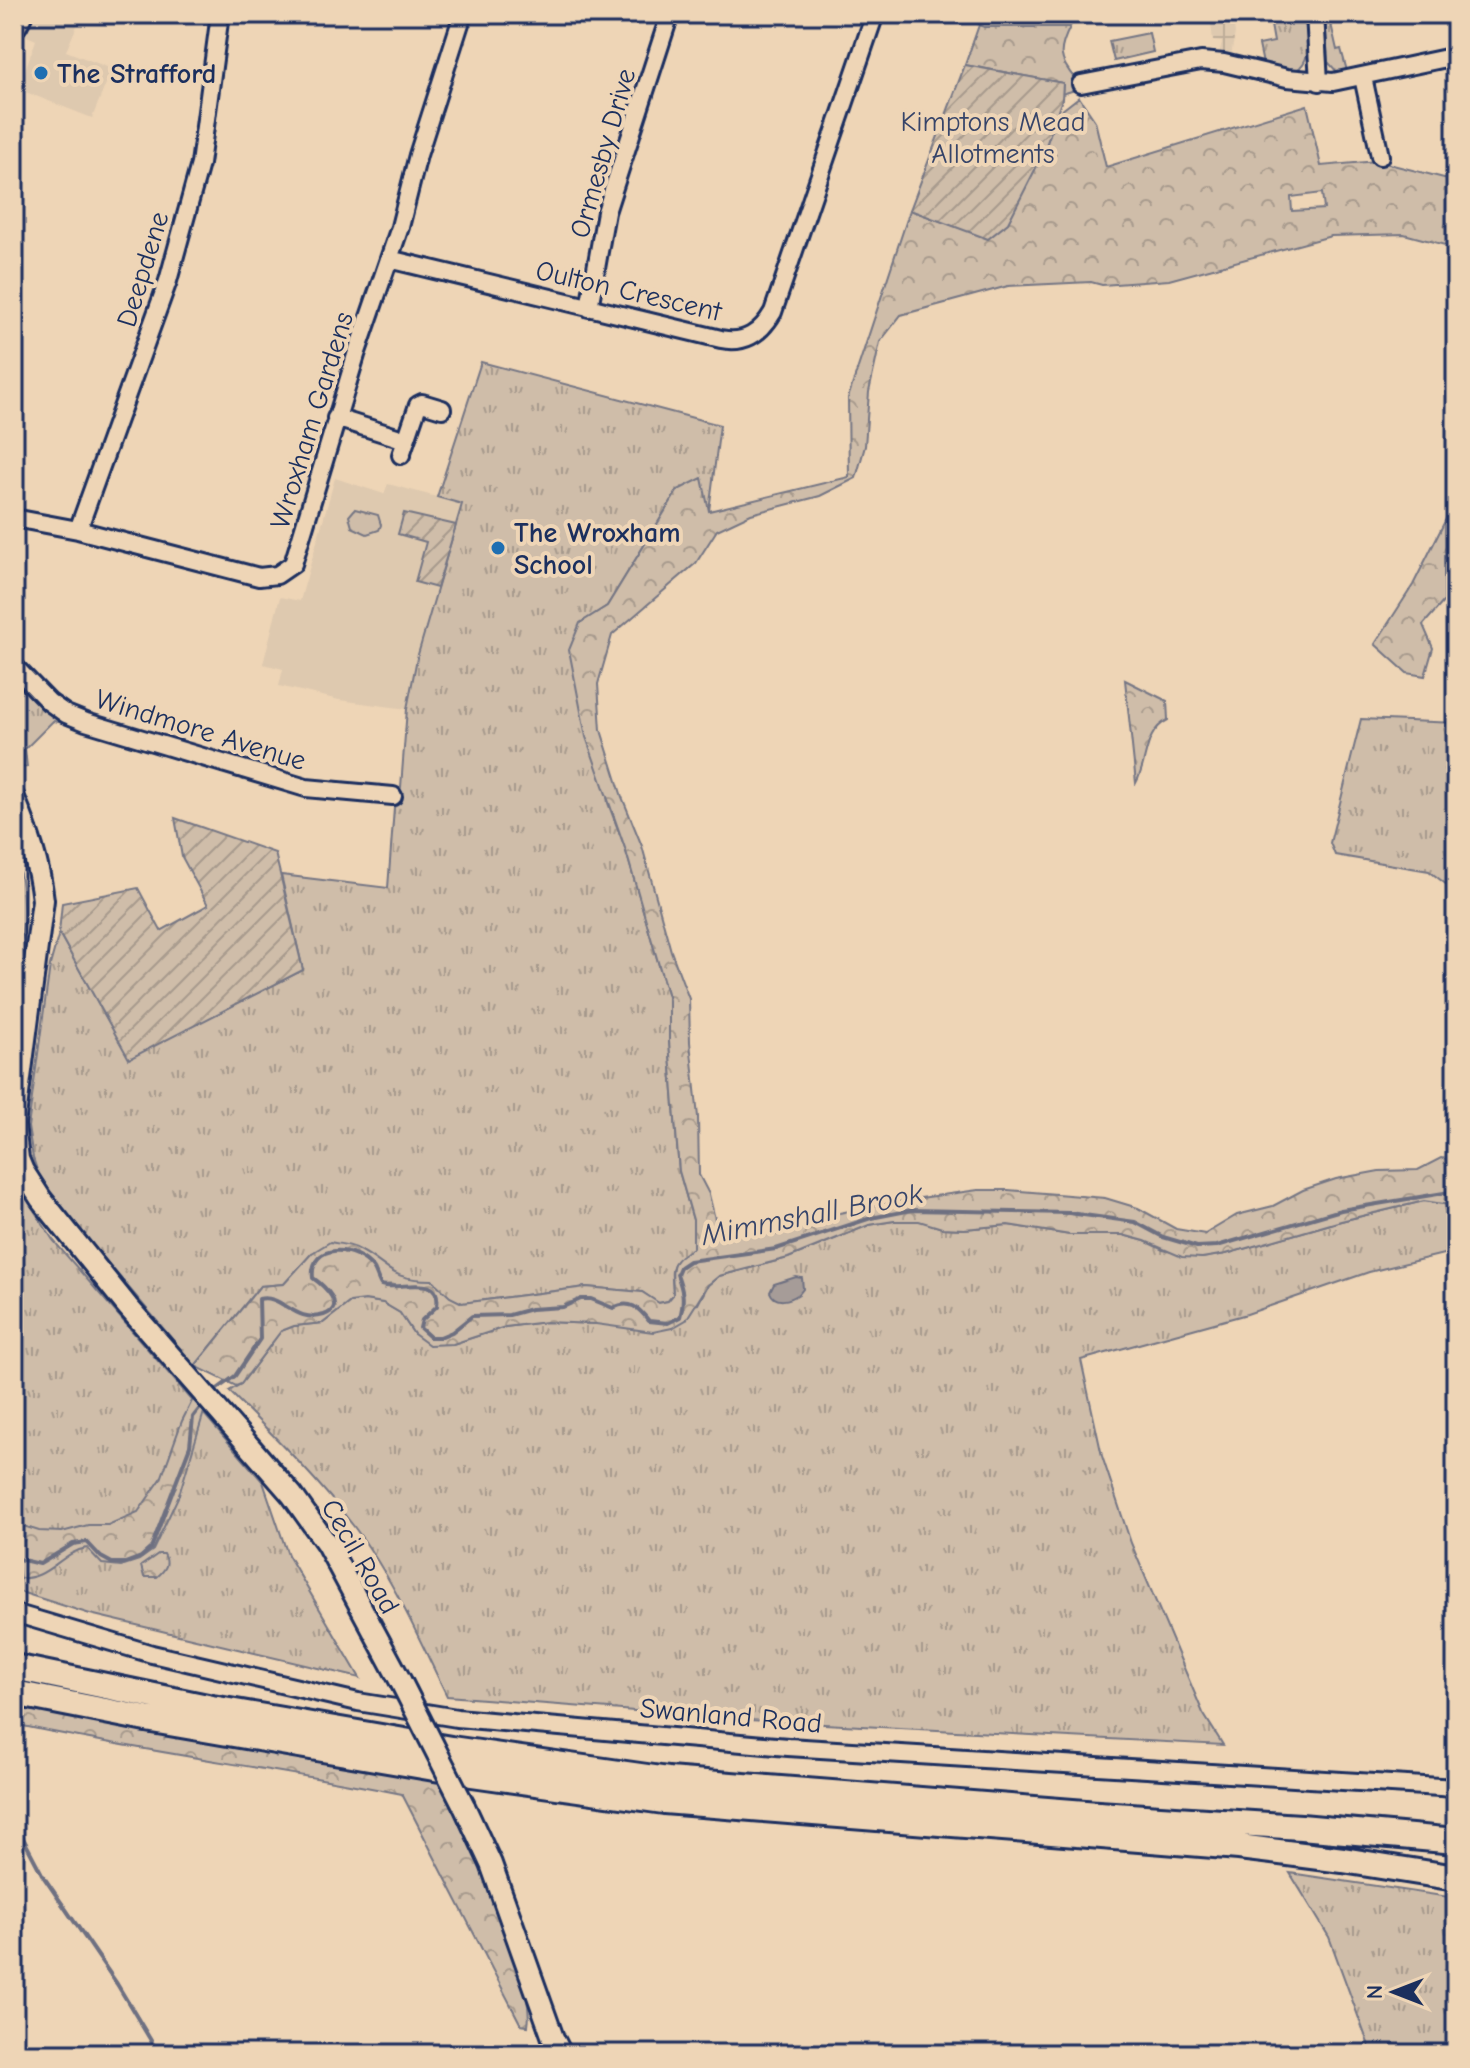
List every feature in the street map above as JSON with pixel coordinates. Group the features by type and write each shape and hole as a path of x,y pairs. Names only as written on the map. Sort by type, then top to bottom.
{"highway":[{"path":"14,1667 212,1708 451,1749 668,1780 1456,1841"},
{"path":"14,1693 146,1719 443,1769 664,1801 1239,1847 1456,1878"}],"main road":[{"path":"14,798 31,839 43,900 16,1104 15,1143"},
{"name":"Cecil Road","path":"15,1143 23,1171 41,1199 128,1307 292,1495 327,1544 401,1682 491,1864 561,2054"}],"street":[{"name":"Deepdene","path":"78,530 168,281 200,164 220,14"},
{"name":"Wroxham Gardens","path":"14,518 78,530 254,576 277,575 287,570 296,557 336,418 406,206 418,155 463,14"},
{"name":"Ormesby Drive","path":"589,308 606,212 670,14"},
{"name":"Oulton Crescent","path":"389,259 730,341 750,337 759,331 773,312 875,14"},
{"path":"1315,14 1319,82"},
{"path":"1081,84 1201,61 1319,82 1363,77 1456,56"},
{"path":"1363,77 1380,156"},
{"path":"336,418 404,448 418,405 422,403 442,409"},
{"name":"Windmore Avenue","path":"14,666 49,702 66,714 86,722 306,788 393,796"},
{"name":"Swanland Road","path":"14,1613 152,1654 358,1702 457,1718 788,1747 1456,1788"}],"shaded area":[{"path":"31,14 82,14 66,51 112,69 92,118 18,89 36,40 22,34"},
{"path":"1210,14 1242,14 1233,17 1235,33 1231,56 1219,54 1222,42 1213,41"},
{"name":"The Wroxham School","path":"481,362 720,425 480,710 407,709 339,700 279,686 283,669 263,664 280,597 300,601 335,478 384,494 388,484 437,497"},
{"path":"802,1278 803,1289 799,1294 783,1300 772,1296 770,1292 774,1284"}],"green space":[{"path":"1329,15 1337,50 1341,49 1347,71 1338,73 1328,62 1325,16"},
{"path":"1305,17 1308,47 1301,67 1295,71 1263,64 1259,45 1274,42 1271,25"},
{"path":"979,25 1070,27 1063,42 1062,55 1076,80 1075,90 1062,94 1063,83 965,65"},
{"path":"1149,33 1153,52 1114,61 1109,41"},
{"name":"Kimptons Mead Allotments","path":"965,65 1063,83 1062,99 1043,154 1008,223 988,239 910,210"},
{"path":"1079,97 1095,121 1106,167 1307,105 1321,166 1377,161 1456,181 1456,248 1404,234 1331,236 1169,280 1102,285 1091,282 1008,286 901,315 880,342 869,392 865,446 856,478 820,496 751,514 717,530 696,563 612,635 598,684 601,730 622,797 642,846 671,951 689,999 699,1175 709,1194 715,1219 752,1230 906,1200 978,1190 1008,1190 1105,1198 1138,1208 1176,1229 1205,1234 1237,1215 1273,1206 1303,1190 1336,1179 1379,1171 1418,1170 1441,1158 1456,1160 1456,1206 1424,1201 1202,1258 1182,1257 1123,1235 1070,1235 1008,1225 942,1228 919,1221 894,1221 869,1225 788,1258 719,1276 708,1285 686,1320 672,1328 653,1332 596,1324 546,1322 505,1327 453,1344 429,1345 414,1334 400,1313 383,1303 365,1300 350,1302 323,1323 294,1326 281,1331 241,1384 236,1386 195,1366 260,1286 284,1284 312,1253 330,1242 356,1248 397,1274 432,1280 450,1297 462,1303 586,1287 642,1292 659,1303 668,1301 673,1295 675,1262 693,1248 693,1220 679,1171 669,1000 625,848 586,737 569,650 580,623 607,606 678,490 702,478 709,511 849,477 848,398 910,210 988,238 1043,154 1057,114","holes":["1322,193 1324,209 1292,211 1291,197"]},
{"path":"481,362 720,425 709,511 678,490 607,606 581,623 608,803 625,848 669,1000 679,1171 693,1220 694,1249 679,1258 673,1267 673,1295 668,1301 658,1303 642,1292 586,1287 462,1303 450,1298 432,1280 391,1274 375,1261 312,1253 284,1284 260,1286 195,1366 42,1185 33,1158 28,1127 50,965 59,933 129,1058 303,970 281,875 388,888 394,808 401,787 407,709 417,658 462,504 437,497"},
{"path":"1456,499 1456,566 1444,556 1444,601 1423,625 1433,648 1425,676 1407,673 1375,644 1413,585"},
{"path":"355,509 378,515 379,530 367,534 352,527 349,516"},
{"path":"404,513 456,525 437,588 415,582 426,542 398,534"},
{"path":"14,674 66,718 65,723 53,721 25,749 27,767 14,768"},
{"path":"1125,680 1167,701 1168,720 1154,732 1136,783"},
{"path":"1361,719 1456,723 1456,892 1429,871 1335,855 1330,843"},
{"path":"175,818 275,853 303,970 129,1059 59,933 62,903 138,888 161,931 208,905 182,857"},
{"path":"14,851 23,906 22,941 14,998"},
{"path":"14,1179 53,1240 263,1482 288,1555 360,1678 90,1614 14,1590"},
{"path":"1424,1201 1456,1206 1456,1251 1369,1272 1247,1314 1081,1360 1102,1456 1131,1543 1203,1713 1223,1745 748,1720 447,1696 416,1631 369,1547 310,1475 229,1391 241,1384 281,1331 294,1326 323,1323 350,1302 365,1300 383,1303 400,1313 414,1334 453,1344 505,1327 546,1322 596,1324 698,1304 708,1285 719,1276 788,1258 869,1225 894,1221 919,1220 942,1228 1008,1225 1070,1235 1123,1235 1163,1250 1202,1258"},
{"path":"193,1399 204,1412 179,1495 153,1550 139,1560 121,1566 102,1564 87,1548 69,1555 37,1576 14,1578 14,1523 39,1531 62,1532 88,1525 108,1525 138,1512 161,1479"},
{"path":"158,1554 164,1554 166,1558 164,1569 157,1577 144,1577 141,1566"},
{"path":"14,1707 444,1783 481,1868 522,1981 527,1999 528,2026 521,2025 402,1794 14,1724"},
{"path":"1290,1873 1456,1898 1456,2054 1372,2054 1329,1937"}],"waterway":[{"name":"Mimmshall Brook","path":"212,1393 235,1376 260,1339 259,1299 275,1300 296,1312 314,1317 331,1311 334,1307 331,1296 313,1278 318,1258 335,1251 365,1260 381,1285 418,1285 433,1289 437,1306 422,1320 420,1328 430,1337 440,1337 452,1332 472,1316 509,1315 531,1309 563,1307 581,1299 591,1299 613,1308 629,1305 638,1309 649,1321 668,1323 680,1317 683,1295 677,1274 680,1267 689,1261 776,1249 871,1218 912,1210 1069,1213 1135,1222 1163,1237 1197,1247 1217,1246 1341,1210 1456,1191"},
{"name":"Mimmshall Brook","path":"14,1558 40,1564 73,1544 87,1542 101,1557 112,1563 125,1563 141,1557 151,1548 190,1446 193,1417 204,1403"},
{"path":"16,1560 19,1581"},
{"path":"14,1821 43,1876 117,1984 159,2054"}],"place":[{"name":"The Strafford","path":"41,73"},
{"name":"The Wroxham School","path":"498,548"}]}
